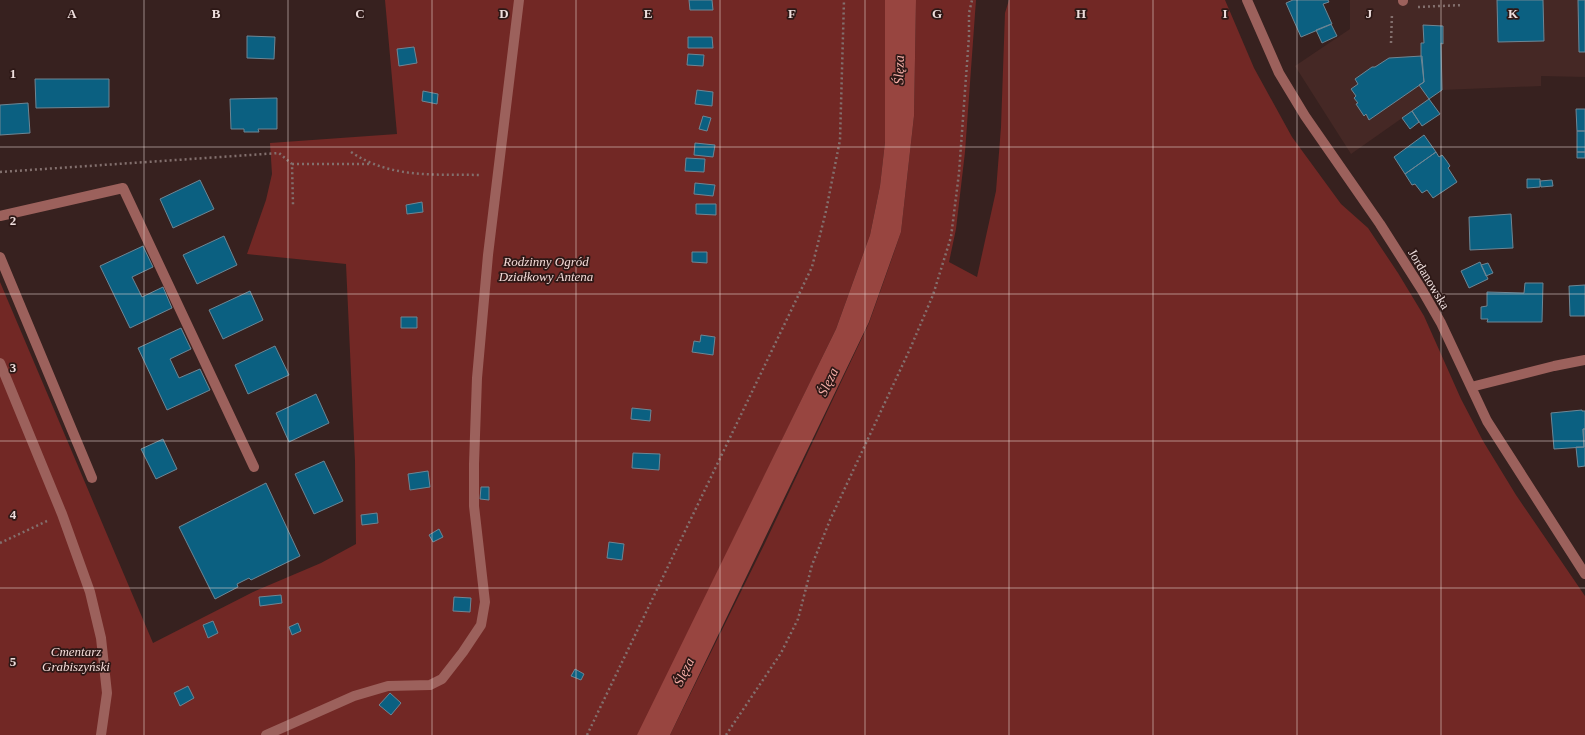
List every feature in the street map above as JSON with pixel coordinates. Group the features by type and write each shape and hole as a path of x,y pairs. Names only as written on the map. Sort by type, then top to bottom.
{"street":[{"path":"266,735 354,696 388,686 430,685 442,679 463,652 481,625 485,602 474,506 477,378 488,254 519,0"},
{"name":"Jordanowska","path":"1247,0 1279,73 1305,116 1380,224 1422,290 1441,323 1486,421 1585,574"},
{"path":"0,216 123,188 254,467"},
{"path":"0,257 92,478"},
{"path":"1471,387 1554,366 1585,360"},
{"path":"0,364 62,514 90,592 101,638 107,693 101,735"}],"path":[{"path":"587,735 812,267 826,211 840,140 844,0"},
{"path":"726,735 778,659 798,619 812,565 830,520 910,349 933,295 951,237 953,223 959,172 972,0"},
{"path":"351,152 361,159 382,168 417,175 498,175"},
{"path":"0,172 279,153 292,164 373,164"},
{"path":"292,164 293,205"},
{"path":"0,543 62,514"}],"shaded area":[{"path":"1350,0 1585,0 1585,77 1541,76 1541,86 1442,90 1351,154 1295,66 1350,29"}],"green space":[{"name":"Rodzinny Ogród Działkowy Antena","path":"385,0 886,0 885,142 880,186 870,235 836,329 638,735 0,735 0,282 153,643 253,592 321,563 356,544 355,461 346,264 247,254 266,200 272,174 270,143 397,134"},
{"path":"916,0 976,0 965,152 956,229 949,262 977,277 996,191 1001,127 1005,13 1009,0 1225,0 1254,68 1292,137 1341,204 1368,228 1398,273 1424,316 1461,399 1483,441 1516,495 1585,596 1585,735 670,735 765,543 869,323 901,232 914,116"}],"water":[{"name":"Ślęza","path":"885,0 916,0 914,116 901,232 869,322 670,735 637,735 836,329 870,235 880,186 885,142"}],"building":[{"path":"689,0 712,0 713,10 690,10"},
{"path":"1293,0 1328,0 1329,2 1323,4 1332,24 1301,37 1286,3"},
{"path":"1497,0 1543,0 1544,41 1498,42"},
{"path":"1578,0 1585,0 1585,52 1579,52"},
{"path":"1331,24 1337,36 1322,43 1316,30"},
{"path":"1423,25 1443,26 1443,44 1441,43 1442,90 1429,99 1419,85 1424,82 1421,56 1421,43 1424,43"},
{"path":"247,36 275,37 274,59 247,58"},
{"path":"688,37 712,37 713,48 688,48"},
{"path":"414,47 417,63 399,66 397,49"},
{"path":"688,54 704,55 703,66 687,65"},
{"path":"1422,56 1424,82 1369,120 1366,114 1364,116 1356,104 1358,103 1354,98 1356,96 1351,89 1358,84 1355,79 1372,67 1375,67 1389,58"},
{"path":"35,79 109,79 109,107 36,108"},
{"path":"697,90 713,92 712,106 695,104"},
{"path":"423,91 438,94 437,104 422,101"},
{"path":"277,98 277,129 258,129 259,132 244,132 244,129 231,129 230,99"},
{"path":"1429,99 1440,114 1422,126 1412,111"},
{"path":"28,103 30,133 0,135 0,105"},
{"path":"1576,109 1585,109 1585,131 1577,131"},
{"path":"1412,111 1419,122 1410,129 1402,118"},
{"path":"703,116 711,118 707,131 699,129"},
{"path":"1577,131 1585,131 1585,152 1577,152"},
{"path":"1424,135 1436,152 1405,174 1394,157"},
{"path":"695,143 715,145 713,157 694,155"},
{"path":"1436,152 1439,157 1442,155 1446,160 1450,166 1448,168 1457,182 1433,198 1427,190 1422,193 1415,184 1412,185 1405,174"},
{"path":"1577,152 1585,152 1585,158 1577,158"},
{"path":"686,158 705,159 704,172 685,171"},
{"path":"1527,179 1540,179 1540,187 1527,188"},
{"path":"200,180 214,209 173,228 160,199"},
{"path":"1552,180 1553,186 1541,187 1540,181"},
{"path":"695,183 715,185 713,196 694,194"},
{"path":"422,202 423,212 407,214 406,205"},
{"path":"696,204 716,204 716,215 696,214"},
{"path":"1511,214 1513,248 1470,250 1469,217"},
{"path":"224,236 237,265 197,284 183,255"},
{"path":"143,246 153,267 132,277 142,297 163,287 172,308 130,328 100,266"},
{"path":"692,252 707,252 707,263 692,262"},
{"path":"1480,262 1488,279 1469,288 1461,271"},
{"path":"1488,263 1493,273 1486,276 1481,265"},
{"path":"1525,283 1543,283 1542,322 1487,322 1488,319 1481,319 1481,307 1487,306 1487,292 1524,293"},
{"path":"1585,285 1585,316 1570,316 1569,286"},
{"path":"250,291 263,320 223,339 209,310"},
{"path":"401,317 417,317 417,328 401,328"},
{"path":"181,328 191,349 170,359 179,378 200,369 210,390 167,410 138,348"},
{"path":"701,335 715,337 713,355 692,352 694,341 700,342"},
{"path":"275,346 289,375 248,394 235,365"},
{"path":"316,394 329,423 289,442 276,413"},
{"path":"632,408 651,410 650,421 631,419"},
{"path":"1585,411 1585,429 1583,429 1584,447 1554,449 1551,413"},
{"path":"1583,429 1585,429 1585,466 1578,467 1576,447 1584,447"},
{"path":"163,439 177,469 156,479 141,449"},
{"path":"633,453 660,454 659,470 632,468"},
{"path":"324,461 343,501 314,514 295,474"},
{"path":"428,471 430,487 410,490 408,474"},
{"path":"266,483 300,556 251,580 249,578 237,584 238,587 215,599 179,527"},
{"path":"481,487 489,487 489,500 480,499"},
{"path":"377,513 378,523 362,525 361,515"},
{"path":"439,529 443,537 433,542 429,535"},
{"path":"609,542 624,544 622,560 607,558"},
{"path":"281,595 282,603 260,606 259,597"},
{"path":"454,597 471,598 470,612 453,611"},
{"path":"213,621 218,633 208,638 203,625"},
{"path":"298,623 301,631 292,635 289,627"},
{"path":"575,669 584,674 581,680 571,676"},
{"path":"188,686 194,698 180,706 174,693"},
{"path":"390,693 401,703 391,715 379,705"}],"park label":[{"name":"Cmentarz Grabiszyński","path":"76,658"}]}
